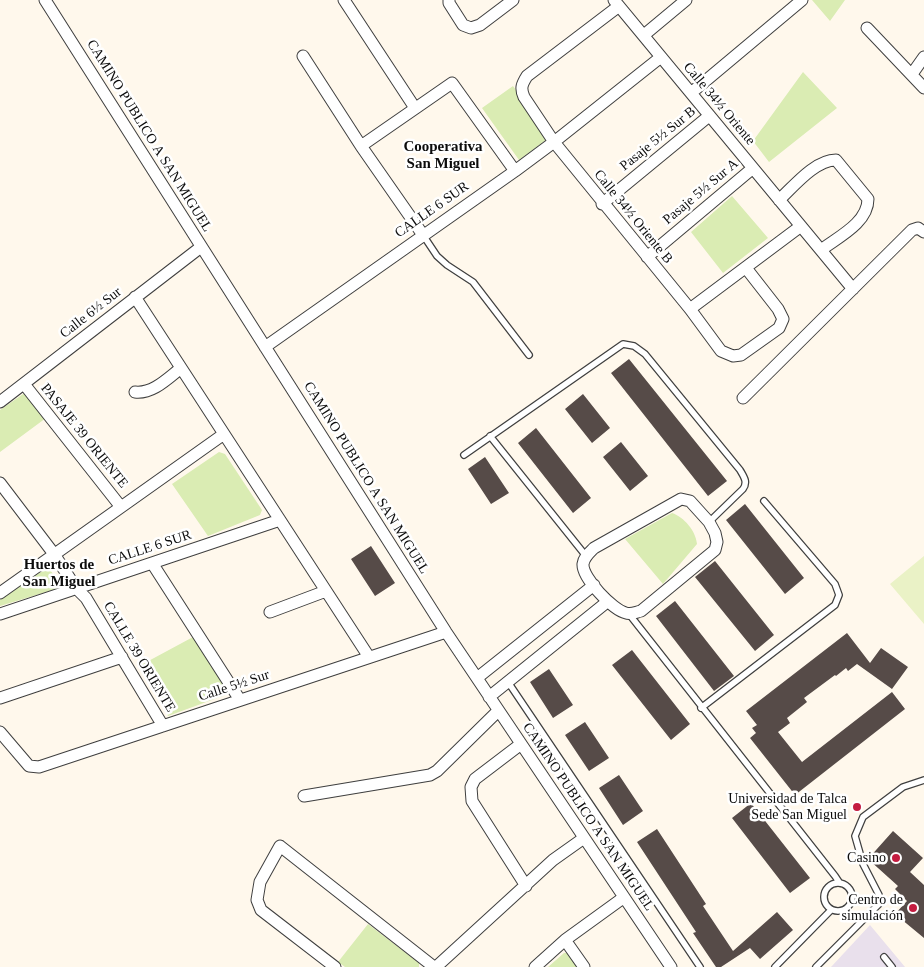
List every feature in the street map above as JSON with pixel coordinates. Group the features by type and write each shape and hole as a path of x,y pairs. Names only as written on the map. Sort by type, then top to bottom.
{"street":[{"name":"CAMINO PUBLICO A SAN MIGUEL","path":"45,0 446,632 671,967"},
{"path":"344,0 416,108"},
{"path":"450,0 449,3 463,25 471,28 480,25 513,0"},
{"path":"644,36 686,0"},
{"path":"690,93 802,0"},
{"name":"Calle 34½ Oriente","path":"617,3 853,289"},
{"name":"Calle 34½ Oriente B","path":"617,3 527,76 522,83 521,91 554,142 602,204 690,309 721,351 733,356 741,355 779,328 783,319 778,309 746,268"},
{"path":"867,28 924,88"},
{"path":"303,56 361,146 423,235"},
{"name":"CALLE 6 SUR","path":"265,347 515,171 660,57"},
{"path":"912,74 924,57"},
{"path":"361,146 452,83 515,171"},
{"name":"Pasaje 5½ Sur B","path":"602,204 709,116"},
{"path":"779,200 816,166 828,160 836,160 868,199 868,206 861,219 821,250"},
{"name":"Pasaje 5½ Sur A","path":"647,257 752,168"},
{"path":"690,309 801,226"},
{"path":"743,398 912,230 918,228 924,232"},
{"name":"Calle 6½ Sur","path":"0,402 201,247"},
{"path":"136,298 369,657"},
{"path":"135,392 144,392 152,389 181,368"},
{"name":"PASAJE 39 ORIENTE","path":"24,384 121,507"},
{"path":"0,593 224,434"},
{"name":"CALLE 39 ORIENTE","path":"0,483 54,554 76,588 86,598 163,726"},
{"path":"681,499 690,501 709,522 717,542 715,550 641,611 629,614 620,611 607,602 587,576 582,566 586,556 594,548 681,499"},
{"name":"CALLE 6 SUR","path":"0,614 280,520"},
{"path":"152,563 240,700"},
{"path":"477,678 594,585"},
{"path":"270,612 326,591"},
{"path":"489,697 607,602"},
{"name":"Calle 5½ Sur","path":"0,732 26,764 32,768 39,767 446,632"},
{"path":"0,698 122,657"},
{"path":"304,796 430,775 437,771 498,711"},
{"path":"521,744 475,779 471,787 472,801 526,886"},
{"path":"330,966 261,910 257,900 260,882 280,846 435,967 553,860 584,838"},
{"path":"535,967 565,940 624,898"},
{"path":"565,940 584,967"}],"lane":[{"path":"423,235 437,256 473,282 529,355"},
{"path":"464,454 623,344 634,346 645,354 746,479 746,485 743,489 709,522"},
{"path":"490,436 586,556"},
{"path":"702,708 835,605 839,595 835,584 764,501"},
{"path":"629,614 838,882"},
{"path":"508,682 700,967"},
{"path":"816,967 879,904 880,895 863,864 855,836 864,817 904,786 924,780"},
{"path":"775,967 831,910 844,910 851,903 850,889 843,883 838,882 830,885 824,892 824,901 831,910"},
{"path":"884,957 892,967"}],"shaded area":[{"path":"870,925 905,967 831,967"}],"green space":[{"path":"812,0 845,0 830,21"},
{"path":"803,72 837,108 769,162 753,141"},
{"path":"513,86 550,137 519,160 482,108"},
{"path":"732,196 768,238 723,273 691,232"},
{"path":"26,392 46,418 0,452 0,410"},
{"path":"219,452 225,454 262,510 260,515 208,536 172,484"},
{"path":"672,513 689,525 697,544 663,584 625,539"},
{"path":"924,556 924,624 890,584"},
{"path":"42,571 51,571 59,584 56,589 0,606 0,600"},
{"path":"193,637 231,693 168,716 141,665"},
{"path":"368,924 419,963 419,967 345,967 338,962"},
{"path":"564,953 569,953 578,967 548,967"}],"building":[{"path":"629,359 727,481 708,496 611,373"},
{"path":"583,394 610,428 592,443 565,409"},
{"path":"536,428 591,498 573,513 518,443"},
{"path":"621,442 648,476 630,491 603,457"},
{"path":"485,457 509,493 491,504 468,469"},
{"path":"745,504 804,578 785,594 726,520"},
{"path":"371,546 395,583 375,596 351,559"},
{"path":"715,561 774,635 755,651 695,577"},
{"path":"675,601 734,676 714,691 656,616"},
{"path":"847,633 870,663 881,648 908,667 892,689 857,664 848,671 846,668 804,698 807,702 787,718 790,723 778,732 802,762 892,692 905,709 795,795 750,738 756,733 752,728 757,725 746,711"},
{"path":"632,650 690,724 671,740 612,665"},
{"path":"549,669 573,705 553,718 530,682"},
{"path":"585,722 609,758 589,771 565,735"},
{"path":"619,775 643,811 623,825 599,788"},
{"path":"751,803 810,878 790,893 732,818"},
{"path":"657,829 706,904 703,906 733,951 777,912 793,930 760,959 750,948 721,967 716,967 693,933 696,932 637,842"},
{"path":"893,831 923,858 910,872 924,885 924,938 895,914 907,901 895,889 898,886 868,859"}],"place":[{"name":"Universidad de Talca Sede San Miguel","path":"857,807"},
{"name":"Casino","path":"896,858"},
{"name":"Centro de simulación","path":"913,908"}],"district":[{"name":"Cooperativa San Miguel","path":"443,156"},
{"name":"Huertos de San Miguel","path":"59,574"}]}
